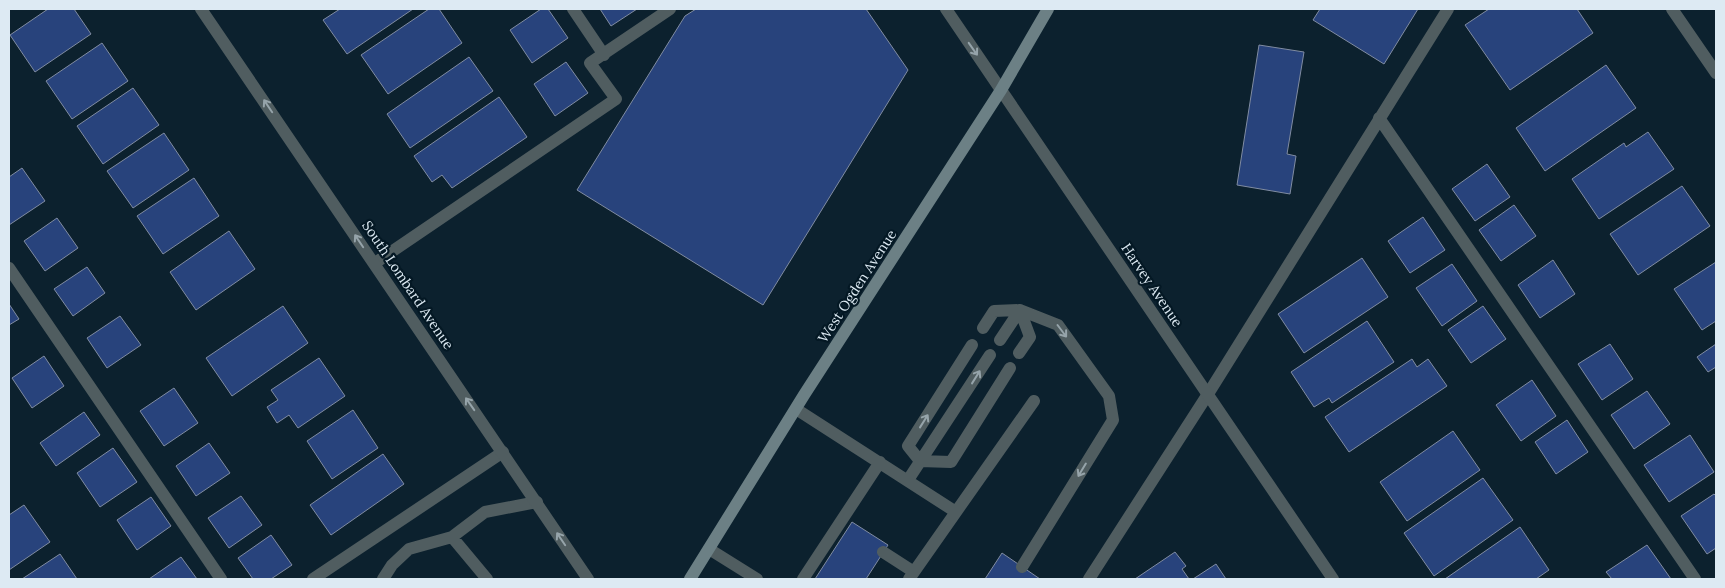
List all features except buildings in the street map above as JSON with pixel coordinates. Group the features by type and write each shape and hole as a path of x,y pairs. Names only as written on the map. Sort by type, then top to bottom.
{"main road":[{"name":"West Ogden Avenue","path":"690,579 796,409 1002,90 1048,9"}],"street":[{"name":"South Lombard Avenue","path":"201,9 588,579"},
{"path":"573,9 604,54"},
{"path":"375,263 616,99 590,63 670,9"},
{"name":"Harvey Avenue","path":"946,9 1333,579"},
{"path":"1089,579 1208,394 1448,9"},
{"path":"1672,9 1716,73"},
{"path":"1379,118 1695,579"},
{"path":"9,268 221,579"},
{"path":"983,328 994,311 1020,310 1058,325 1109,396 1112,420 1022,567"},
{"path":"1000,340 1020,310"},
{"path":"1019,353 1030,337 1020,310"},
{"path":"920,462 908,446 972,345"},
{"path":"908,480 990,355"},
{"path":"920,462 951,462 1010,368"},
{"path":"883,552 912,576 1034,401"},
{"path":"796,409 956,512"},
{"path":"313,579 503,452"},
{"path":"803,579 822,558 880,462"},
{"path":"383,579 392,565 409,549 452,537 486,512 537,502"},
{"path":"452,537 487,579"},
{"path":"709,548 756,579"}]}
